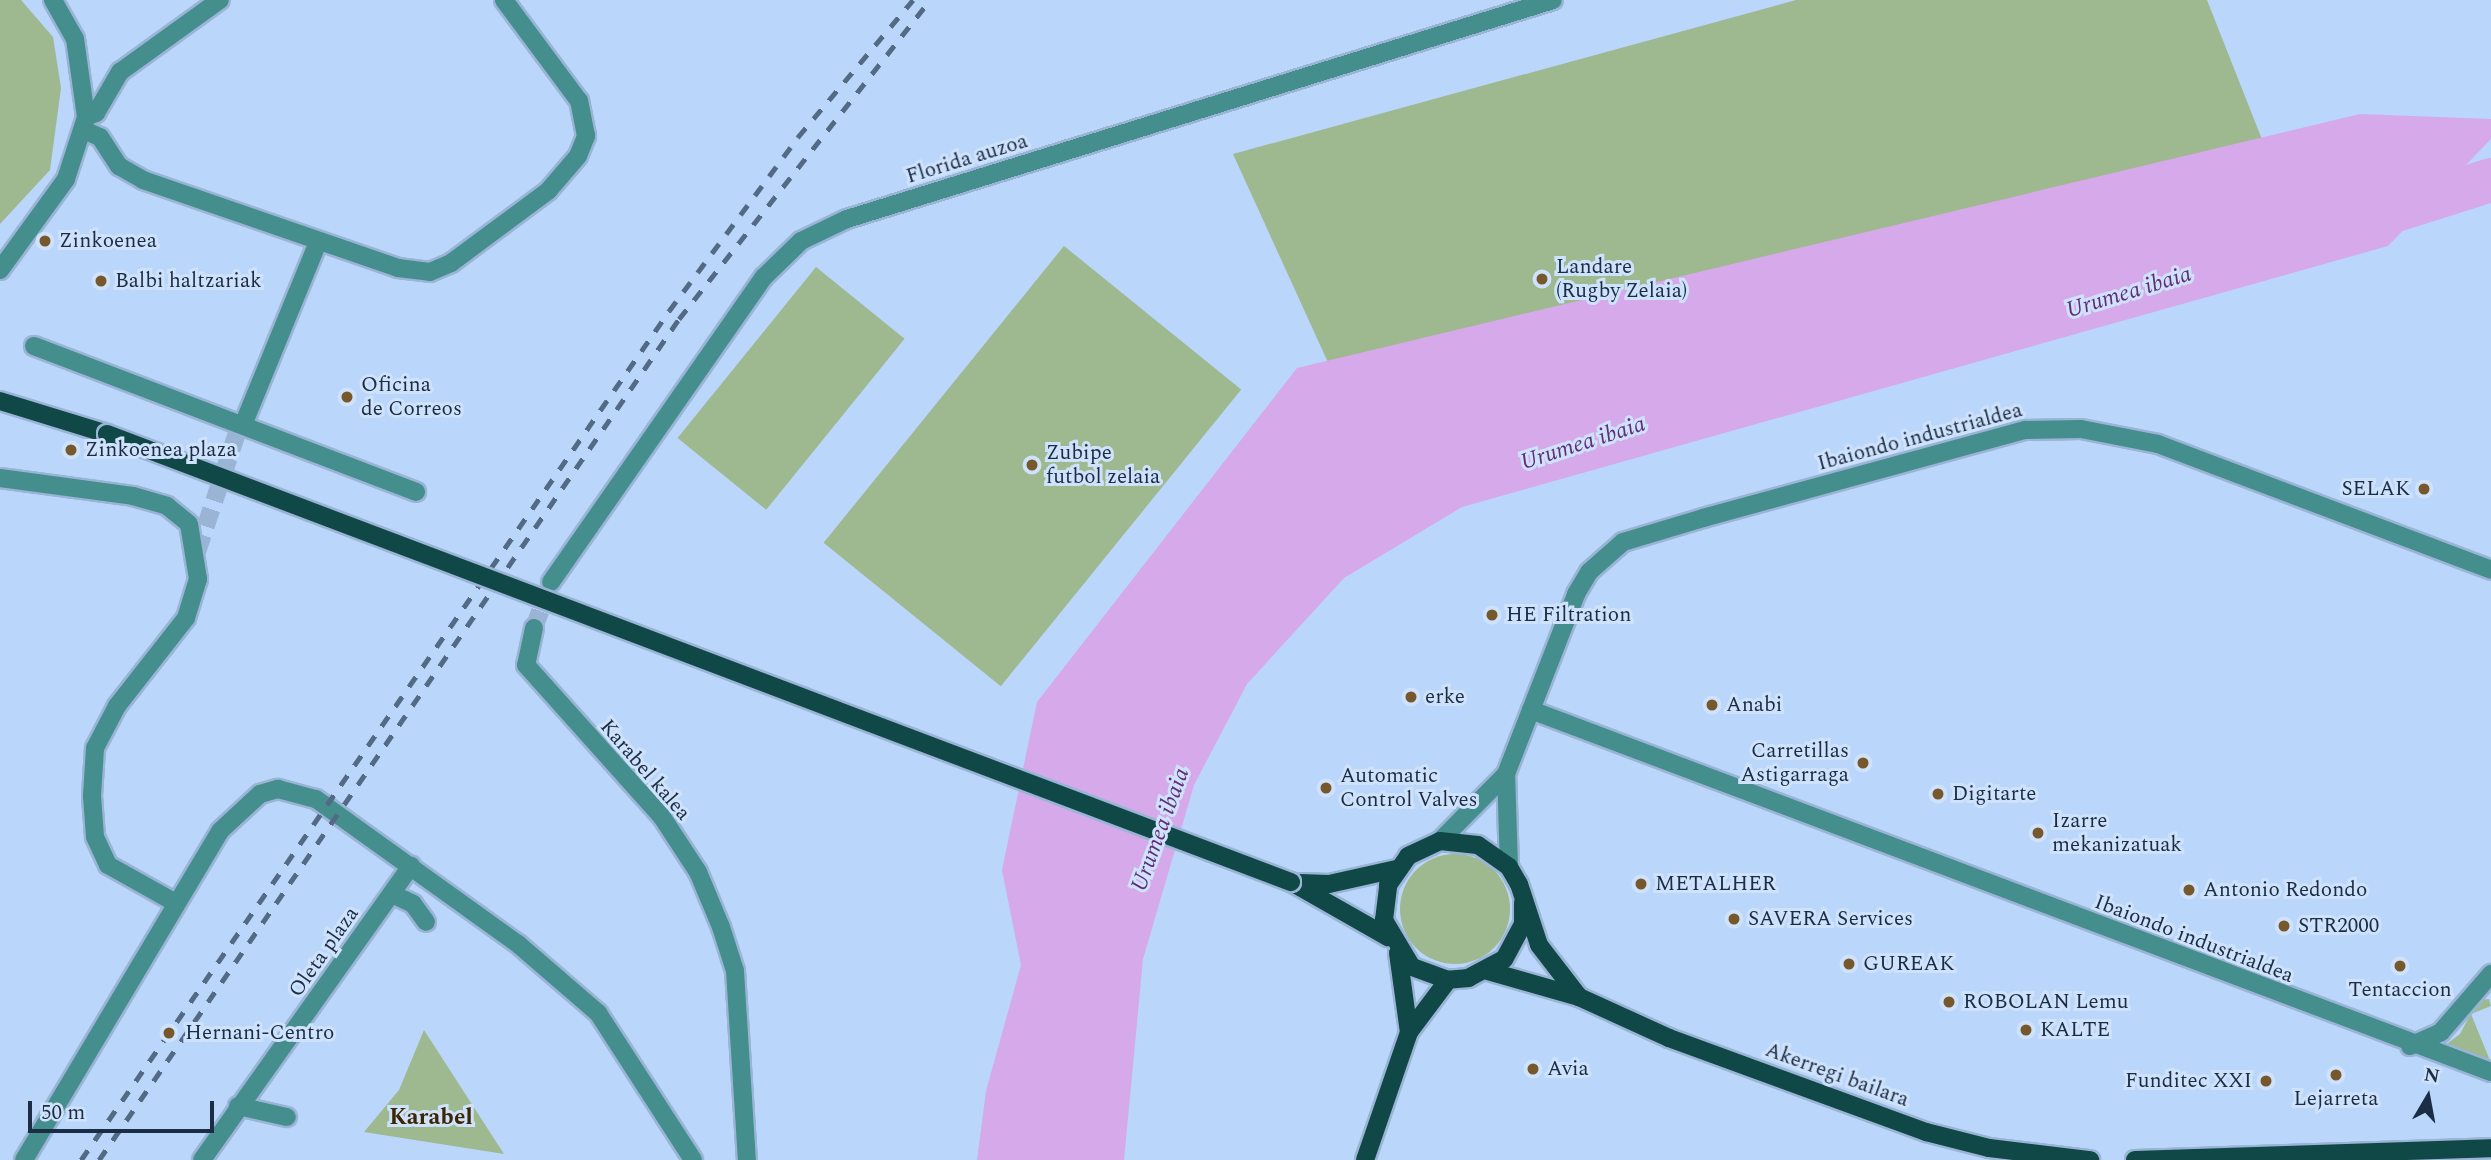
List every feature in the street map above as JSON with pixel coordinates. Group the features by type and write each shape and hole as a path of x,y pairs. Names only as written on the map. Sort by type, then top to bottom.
{"main road":[{"path":"1,402 107,434 1291,882 1393,945 1429,976 1448,980 1488,971 1516,943 1523,903"},
{"path":"1291,882 1329,884 1396,869 1440,841 1478,845 1509,867 1539,945 1579,997"},
{"path":"1396,869 1383,902 1409,1032"},
{"name":"Akerregi bailara","path":"1488,971 1579,997 1669,1038 1926,1132 1989,1148 2090,1160"},
{"path":"1365,1160 1409,1032 1448,980"},
{"path":"2135,1160 2491,1148"}],"street":[{"path":"0,271 66,179 85,124 75,39 53,0"},
{"path":"85,124 96,113 120,72 220,0"},
{"path":"85,124 100,137 120,166 143,180 318,242 430,272 452,263 548,191 578,156 586,135 579,101 504,0"},
{"name":"Florida auzoa","path":"551,582 764,277 801,242 847,219 1553,0"},
{"path":"243,425 318,242"},
{"path":"34,346 416,492"},
{"name":"Ibaiondo industrialdea","path":"1506,774 1576,594 1589,572 1623,542 2025,430 2081,429 2158,444 2491,570"},
{"path":"0,478 133,496 167,506 188,524 198,579 186,618 117,706 95,748 92,796 95,837 108,865 176,903"},
{"name":"Karabel kalea","path":"534,628 526,665 662,817 698,872 721,927 735,971 747,1160"},
{"name":"Ibaiondo industrialdea","path":"1531,710 2410,1046 2491,1072"},
{"path":"1440,841 1506,774"},
{"path":"1506,774 1509,867"},
{"path":"24,1160 220,831 260,794 278,789 316,799 518,944 598,1013 693,1160"},
{"name":"Oleta plaza","path":"202,1160 411,866"},
{"path":"392,894 413,904 426,922"},
{"path":"2410,1046 2441,1032 2491,974"},
{"path":"238,1106 288,1117"}],"green space":[{"path":"0,0 21,0 53,37 61,88 50,170 0,224"},
{"name":"Landare (Rugby Zelaia)","path":"1796,0 2207,0 2265,147 1347,404 1233,154"},
{"name":"Zubipe futbol zelaia","path":"1064,246 1241,389 1001,686 824,543"},
{"path":"816,267 905,339 766,510 678,438"},
{"path":"1455,854 1476,859 1494,870 1505,888 1510,909 1505,930 1494,948 1476,959 1455,964 1434,959 1416,948 1405,930 1400,909 1405,888 1416,870 1434,859"},
{"path":"2489,999 2491,1006 2471,1014 2491,1063 2444,1046 2460,1034 2478,1000"},
{"path":"424,1030 504,1154 364,1132 399,1090"}],"water":[{"path":"2360,114 2491,119 2491,139 2388,246 1462,507 1344,578 1247,684 1194,785 1143,959 1124,1160 977,1160 986,1091 1021,965 1002,870 1037,702 1297,368"}],"waterway":[{"name":"Urumea ibaia","path":"2377,216 2491,180"}],"tunnel":[{"path":"197,552 237,433"},
{"path":"534,628 550,585"}],"railway":[{"path":"81,1160 669,311 798,137 913,0"},
{"path":"99,1160 679,319 930,0"}],"place":[{"name":"Zinkoenea","path":"45,241"},
{"name":"Landare (Rugby Zelaia)","path":"1542,279"},
{"name":"Balbi haltzariak","path":"101,281"},
{"name":"Oficina de Correos","path":"347,397"},
{"name":"Zinkoenea plaza","path":"71,450"},
{"name":"Zubipe futbol zelaia","path":"1032,465"},
{"name":"SELAK","path":"2424,489"},
{"name":"HE Filtration","path":"1492,615"},
{"name":"erke","path":"1411,697"},
{"name":"Anabi","path":"1712,705"},
{"name":"Carretillas Astigarraga","path":"1863,763"},
{"name":"Automatic Control Valves","path":"1326,788"},
{"name":"Digitarte","path":"1938,794"},
{"name":"Izarre mekanizatuak","path":"2038,833"},
{"name":"METALHER","path":"1641,884"},
{"name":"Antonio Redondo","path":"2189,890"},
{"name":"SAVERA Services","path":"1734,919"},
{"name":"STR2000","path":"2284,926"},
{"name":"GUREAK","path":"1849,964"},
{"name":"Tentaccion","path":"2400,966"},
{"name":"ROBOLAN Lemu","path":"1949,1002"},
{"name":"KALTE","path":"2026,1030"},
{"name":"Hernani-Centro","path":"169,1033"},
{"name":"Avia","path":"1533,1069"},
{"name":"Lejarreta","path":"2336,1075"},
{"name":"Funditec XXI","path":"2266,1081"}],"district":[{"name":"Karabel","path":"431,1118"}]}
